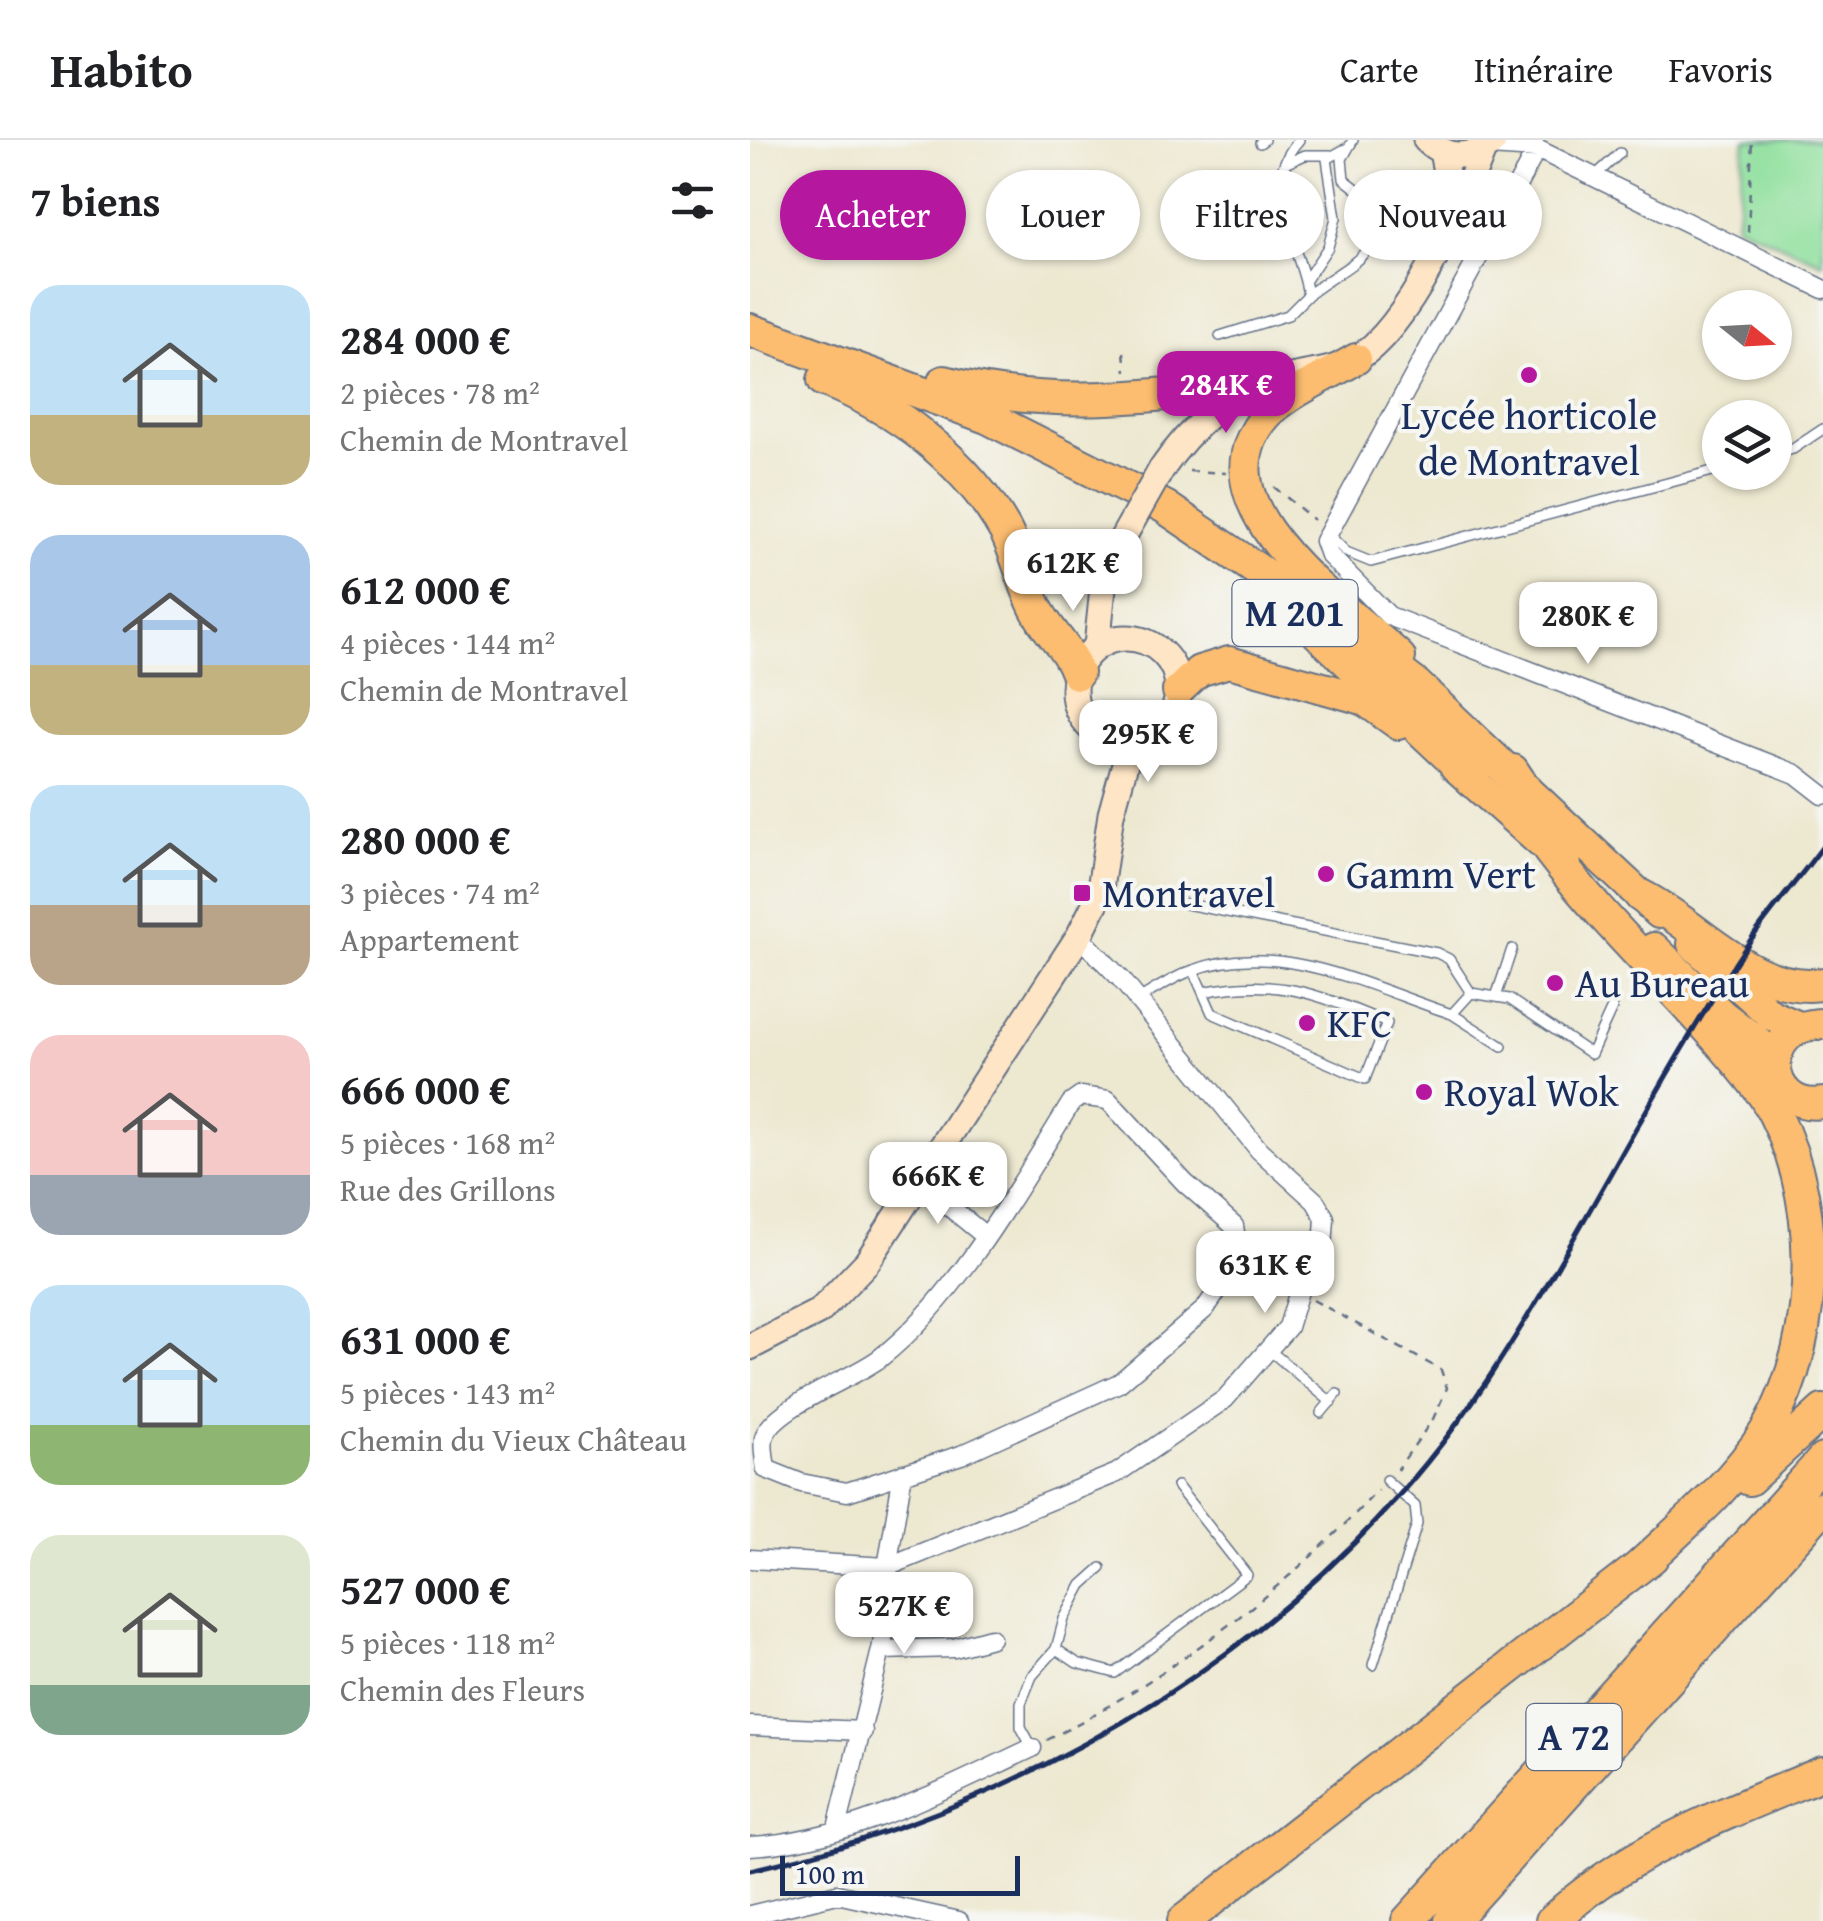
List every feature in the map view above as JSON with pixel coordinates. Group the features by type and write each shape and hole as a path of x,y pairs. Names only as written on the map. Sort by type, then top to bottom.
{"highway":[{"path":"750,330 1012,397 1128,398 1272,381"},
{"name":"M 201","path":"750,330 987,417 1165,507 1321,612 1416,686 1525,788"},
{"path":"750,348 854,391 890,412 942,454 990,504 1007,534 1038,613 1070,652 1077,673"},
{"name":"M 201","path":"750,348 986,428 1155,512 1308,623 1472,779"},
{"path":"1549,850 1585,897 1656,969 1766,1098 1801,1164 1814,1219 1817,1265 1812,1316 1799,1365 1767,1431 1706,1504 1638,1568"},
{"path":"1641,896 1675,913 1755,974 1802,987 1823,984"},
{"path":"1184,1921 1713,1512 1823,1411"},
{"name":"A 72","path":"1408,1921 1823,1460"},
{"name":"A 72","path":"1451,1921 1823,1507"},
{"path":"1552,1921 1592,1883 1684,1830 1823,1773"}],"main road":[{"path":"1356,359 1284,399 1266,416 1246,456 1248,500 1269,533 1295,560 1498,748 1525,788"},
{"path":"1178,691 1199,670 1229,662 1299,679 1363,699 1472,779"},
{"name":"M 201","path":"1472,779 1722,1015 1759,1042 1776,1070"},
{"name":"M 201","path":"1525,788 1772,1016 1817,1025"},
{"path":"1817,1025 1781,1043 1776,1070 1789,1095 1822,1105"}],"street":[{"path":"1434,146 1466,155 1489,145 1533,144 1823,289"},
{"path":"1533,144 1324,541 1329,555 1389,616 1796,774 1823,795"},
{"path":"1477,170 1489,145"},
{"path":"1112,814 1100,735 1078,708 1077,673 1098,646 1103,588 1113,555 1161,470 1183,439 1216,408 1272,381 1356,359 1376,341 1434,260"},
{"path":"1103,588 1126,637"},
{"path":"1098,646 1126,637 1158,648 1176,674 1178,691 1169,720 1158,731 1131,742 1100,735"},
{"path":"750,1347 797,1326 845,1288 867,1262 1079,936 1103,882 1112,814 1131,742"},
{"path":"750,1559 887,1567 1116,1473 1225,1399 1288,1327 1299,1291 1323,1246 1325,1218 1315,1202 1259,1150 1079,936"},
{"path":"1093,1096 1108,1100 1185,1183 1234,1226 1238,1245 1222,1284 1205,1309 1119,1383 961,1455 902,1473 847,1492 801,1483 766,1468 763,1439 776,1418 856,1376 904,1338 960,1274 1071,1103 1093,1096"},
{"path":"919,1182 984,1235"},
{"path":"837,1828 881,1650 891,1593 887,1567 902,1473"},
{"path":"881,1650 954,1648 991,1638"},
{"path":"750,1726 863,1731"},
{"path":"750,1846 804,1840 915,1802 1032,1748"},
{"path":"750,1915 837,1894 959,1921"}],"lane":[{"path":"1299,140 1283,166 1279,199 1308,295"},
{"path":"1283,166 1306,155 1330,155 1346,149 1353,140"},
{"path":"1220,336 1288,316 1308,295 1362,260 1377,231 1375,203 1344,179 1346,149"},
{"path":"1596,176 1620,153"},
{"path":"1306,280 1328,247 1336,218 1326,164 1330,155"},
{"path":"1792,449 1823,429"},
{"path":"1328,534 1346,552 1372,562 1702,473"},
{"path":"1140,895 1437,953 1449,959 1471,993 1509,999 1591,1054 1612,1008"},
{"path":"1496,997 1512,949"},
{"path":"1136,1000 1193,970 1232,961 1290,964 1347,975 1452,1014 1502,1046"},
{"path":"1193,970 1212,1013 1365,1079 1386,1023 1311,992 1248,983 1203,992"},
{"path":"1452,1014 1471,993"},
{"path":"1268,1349 1334,1398 1321,1413"},
{"path":"1373,1664 1417,1524 1415,1506 1386,1480"},
{"path":"1056,1649 1076,1663 1116,1673 1248,1575 1178,1486"},
{"path":"1032,1748 1021,1727 1022,1703 1032,1676 1056,1649 1082,1586 1101,1568"}],"path":[{"path":"1747,253 1752,140"},
{"path":"1032,1748 1082,1722 1223,1628 1296,1571 1386,1480 1433,1418 1447,1388 1442,1370 1390,1346 1299,1291"}],"green space":[{"path":"1745,140 1823,140 1823,263 1736,225"}],"railway":[{"path":"750,1870 859,1840 965,1801 1067,1753 1164,1696 1256,1630 1341,1556 1418,1473 1486,1382 1717,992 1760,926 1823,846"}],"place":[{"name":"Lycée horticole de Montravel","path":"1529,375"},
{"name":"Gamm Vert","path":"1326,874"},
{"name":"Montravel","path":"1082,893"},
{"name":"Au Bureau","path":"1555,983"},
{"name":"KFC","path":"1307,1023"},
{"name":"Royal Wok","path":"1424,1092"}]}
